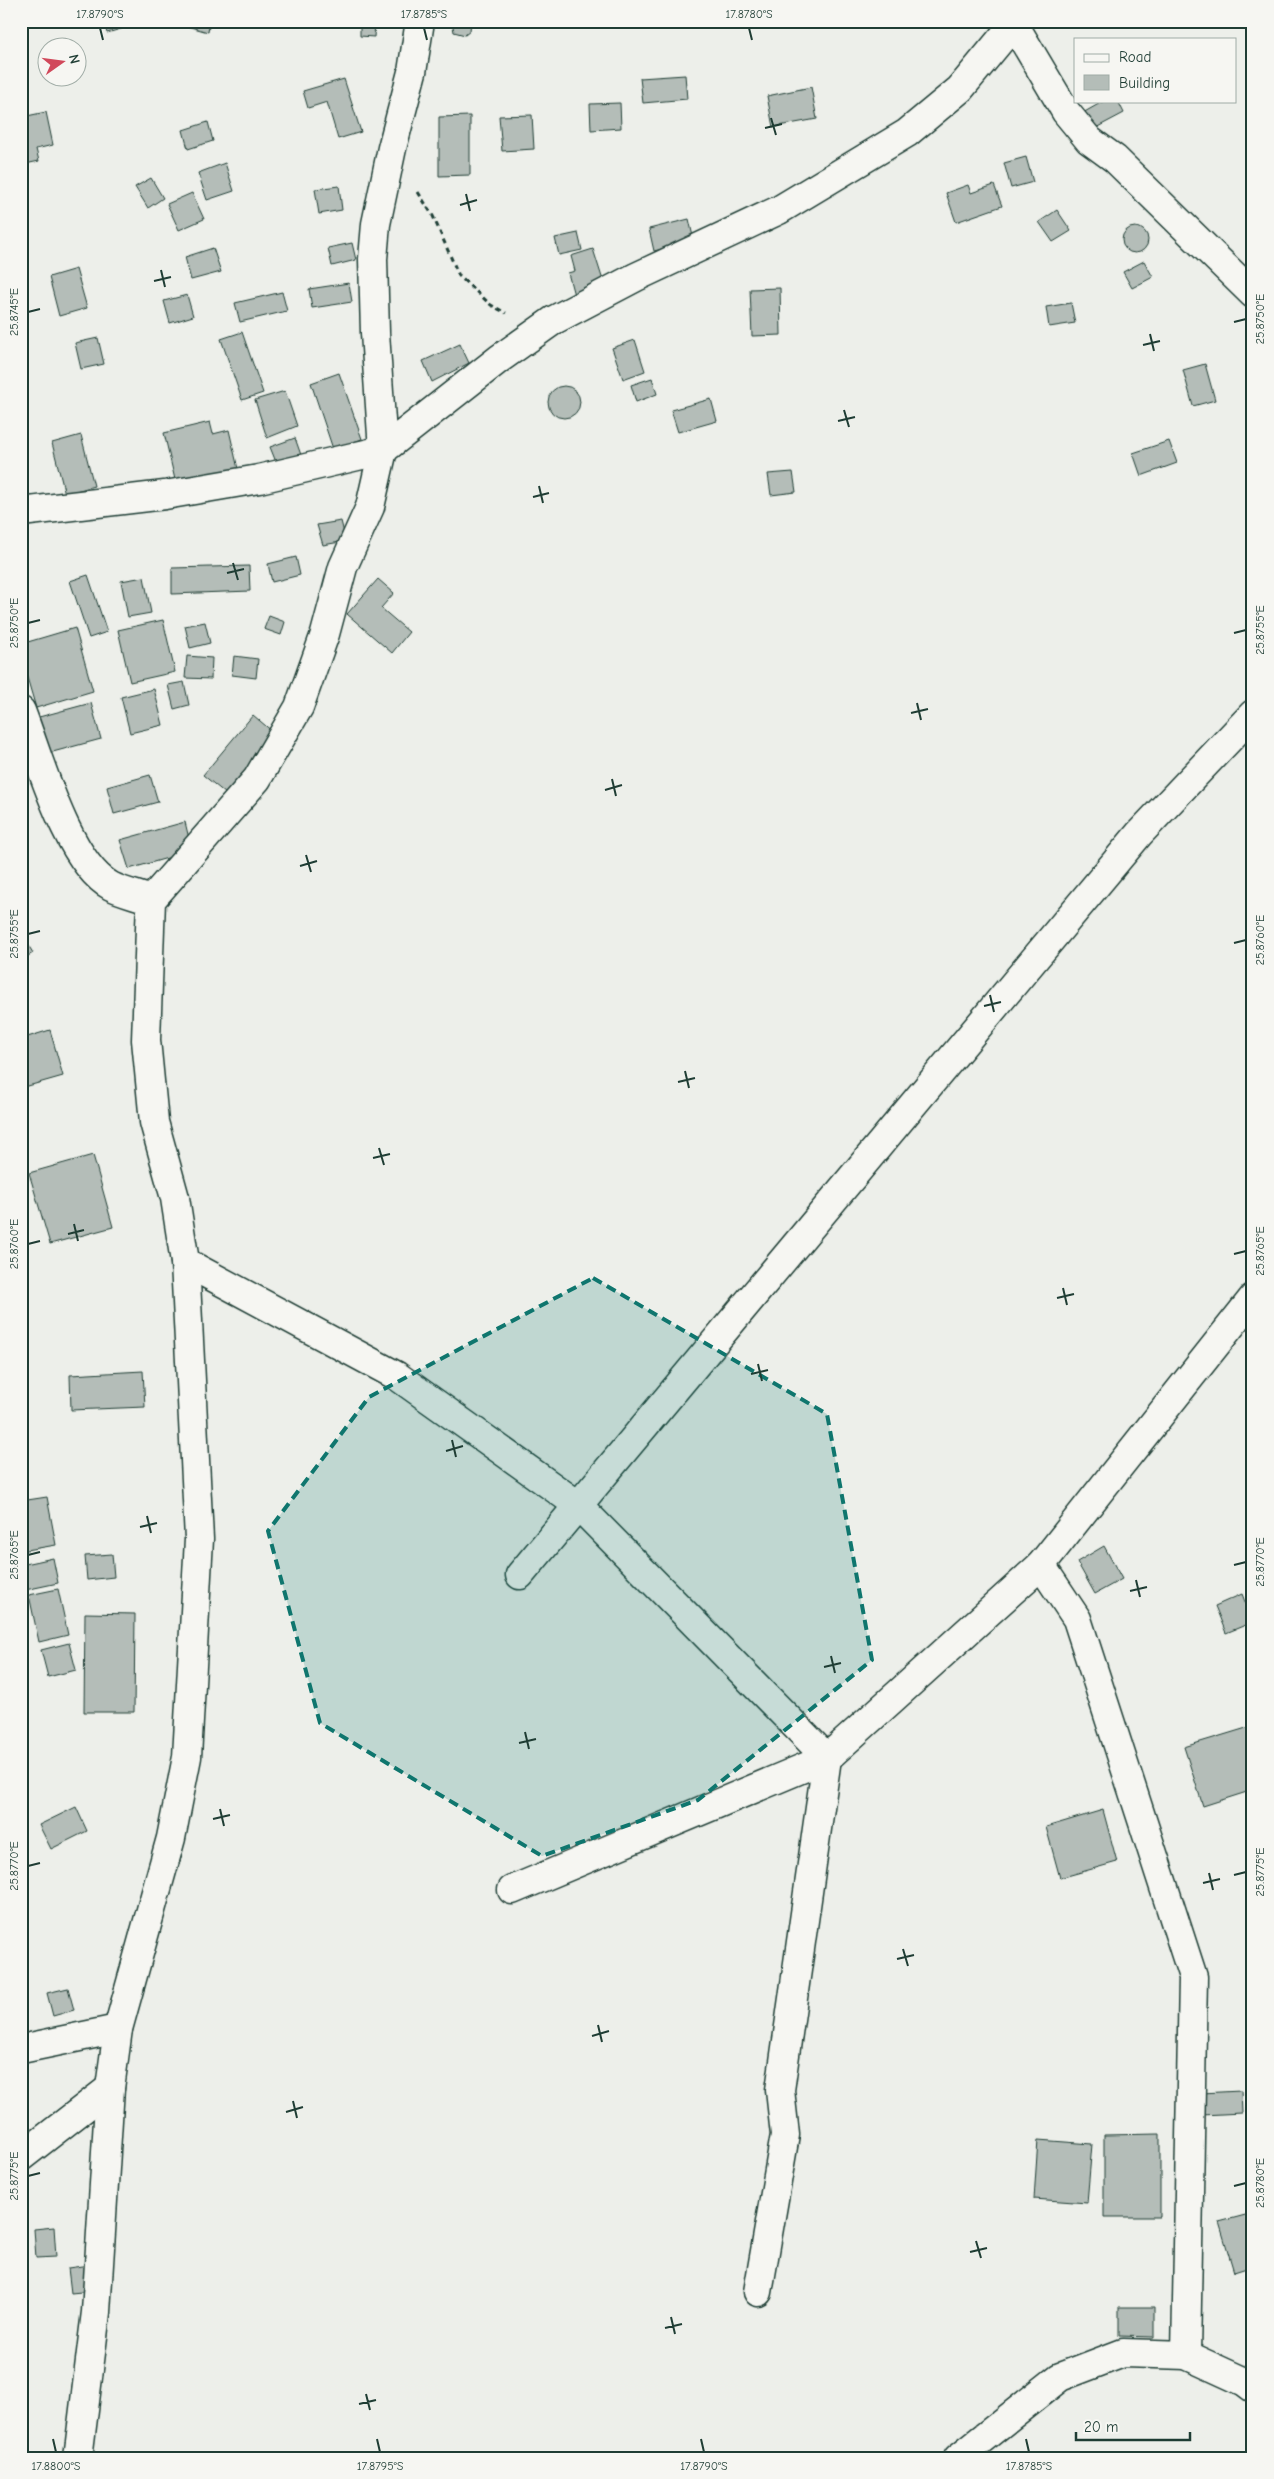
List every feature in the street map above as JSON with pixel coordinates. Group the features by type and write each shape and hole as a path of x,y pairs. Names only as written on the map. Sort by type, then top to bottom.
{"street":[{"path":"78,2458 98,2292 110,2088 118,2029 171,1838 187,1757 198,1539 185,1262 175,1198 154,1122 146,1040 151,900 257,780 299,707 325,634 343,567 370,507 383,450 375,333 373,258 376,224 392,148 412,72 420,21"},
{"path":"21,512 165,495 250,480 383,450 499,359 554,320 636,277 779,210 908,133 960,88 1012,23 1066,112 1089,140 1115,159 1253,294"},
{"path":"21,711 65,825 83,861 110,886 151,900"},
{"path":"520,1575 1140,834 1253,714"},
{"path":"185,1262 397,1376 578,1505 827,1758"},
{"path":"512,1890 827,1758 1041,1565 1253,1298"},
{"path":"1041,1565 1077,1619 1193,1977 1186,2355"},
{"path":"758,2292 785,2135 780,2090 827,1758"},
{"path":"21,2048 118,2029"},
{"path":"21,2157 110,2088"},
{"path":"958,2458 1060,2377 1123,2353 1186,2355 1245,2382 1253,2388"}],"path":[{"path":"392,148 433,216 459,276 491,305 508,314"}],"highlighted area":[{"path":"593,1278 827,1414 872,1660 698,1800 542,1856 320,1723 268,1531 369,1397"}],"building":[{"path":"103,21 148,21 107,33"},
{"path":"184,21 210,21 208,32 183,25"},
{"path":"360,21 375,21 374,37 360,36"},
{"path":"452,21 471,21 470,31 465,35 454,32"},
{"path":"685,75 687,99 643,103 640,78"},
{"path":"344,79 361,132 338,139 327,102 308,108 303,91"},
{"path":"811,87 817,119 773,127 767,96"},
{"path":"25,102 27,116 46,112 53,145 36,149 39,161 21,165 21,103"},
{"path":"1102,102 1118,102 1124,113 1090,131 1081,114"},
{"path":"620,103 621,128 591,130 590,104"},
{"path":"532,115 534,149 502,151 499,116"},
{"path":"470,116 470,175 439,176 439,117"},
{"path":"208,122 213,141 188,149 183,130"},
{"path":"1026,157 1033,182 1011,188 1004,163"},
{"path":"225,163 234,191 207,200 198,173"},
{"path":"151,178 163,198 148,208 135,187"},
{"path":"968,185 971,193 994,185 1002,206 956,222 946,193"},
{"path":"339,186 342,210 319,214 315,189"},
{"path":"192,193 204,219 179,230 167,204"},
{"path":"1057,210 1071,231 1053,242 1039,222"},
{"path":"689,219 694,241 654,251 649,229"},
{"path":"1135,227 1144,231 1148,240 1144,249 1135,253 1126,249 1122,240 1126,231"},
{"path":"578,233 582,250 559,255 555,238"},
{"path":"352,243 356,260 332,266 328,248"},
{"path":"213,248 221,272 191,280 185,257"},
{"path":"593,249 606,290 575,299 568,273 575,271 571,256"},
{"path":"1144,261 1153,277 1132,288 1123,272"},
{"path":"76,269 87,308 59,316 49,277"},
{"path":"349,283 352,302 312,308 309,289"},
{"path":"780,288 781,335 752,336 750,289"},
{"path":"282,292 287,311 240,322 235,303"},
{"path":"187,295 193,316 170,323 164,301"},
{"path":"1071,303 1075,323 1049,327 1046,307"},
{"path":"242,332 263,393 242,400 221,339"},
{"path":"98,338 104,364 81,369 75,343"},
{"path":"635,340 645,371 623,379 612,348"},
{"path":"460,344 469,363 432,382 423,361"},
{"path":"1205,364 1215,400 1193,406 1183,370"},
{"path":"339,373 362,439 333,449 311,383"},
{"path":"652,378 657,394 636,402 631,385"},
{"path":"564,386 575,391 580,402 575,413 564,418 553,413 548,402 553,391"},
{"path":"285,391 297,426 267,438 255,400"},
{"path":"711,399 717,421 678,432 671,410"},
{"path":"210,422 213,434 229,430 238,469 176,484 164,433"},
{"path":"81,435 94,486 65,494 52,443"},
{"path":"295,438 301,455 276,462 270,447"},
{"path":"1169,441 1177,463 1141,476 1133,453"},
{"path":"793,472 796,492 771,495 768,474"},
{"path":"341,521 346,541 323,545 317,525"},
{"path":"296,557 300,575 272,582 268,564"},
{"path":"249,566 250,591 172,594 172,568"},
{"path":"88,575 107,632 89,638 70,581"},
{"path":"144,577 151,613 128,617 121,581"},
{"path":"378,579 394,593 381,608 409,632 392,653 347,614"},
{"path":"269,616 285,622 281,635 264,629"},
{"path":"163,620 175,672 130,682 118,630"},
{"path":"205,622 210,643 190,648 185,626"},
{"path":"75,628 93,691 36,708 21,657 21,644"},
{"path":"187,656 212,658 211,679 185,678"},
{"path":"234,656 258,659 256,678 232,675"},
{"path":"184,682 189,705 174,709 168,685"},
{"path":"154,689 163,725 130,733 121,697"},
{"path":"91,703 101,739 49,753 39,717"},
{"path":"253,715 280,738 231,798 203,775"},
{"path":"150,775 158,802 114,814 107,787"},
{"path":"185,822 192,851 129,869 120,840"},
{"path":"21,933 33,953 21,960"},
{"path":"50,1030 63,1076 21,1088 21,1039"},
{"path":"93,1155 113,1227 50,1244 29,1173"},
{"path":"143,1371 145,1407 71,1410 70,1375"},
{"path":"47,1497 56,1545 21,1551 21,1501"},
{"path":"1104,1546 1122,1579 1095,1594 1077,1562"},
{"path":"112,1554 114,1577 87,1580 85,1556"},
{"path":"53,1558 58,1583 25,1590 21,1565"},
{"path":"58,1589 68,1635 39,1642 29,1595"},
{"path":"1242,1594 1253,1622 1226,1633 1215,1606"},
{"path":"85,1613 135,1614 134,1712 84,1712"},
{"path":"69,1643 76,1670 48,1677 41,1650"},
{"path":"1253,1726 1253,1790 1203,1806 1184,1747"},
{"path":"76,1807 87,1831 51,1849 39,1825"},
{"path":"1103,1810 1117,1862 1060,1878 1046,1827"},
{"path":"68,1988 74,2010 53,2016 47,1993"},
{"path":"1241,2091 1242,2113 1202,2115 1200,2093"},
{"path":"1160,2134 1160,2217 1104,2217 1104,2135"},
{"path":"1038,2140 1092,2144 1087,2203 1034,2199"},
{"path":"1253,2213 1253,2266 1234,2272 1219,2222"},
{"path":"54,2227 56,2257 36,2258 34,2229"},
{"path":"89,2265 92,2291 71,2293 68,2268"},
{"path":"1119,2307 1154,2307 1154,2337 1119,2336"}]}
